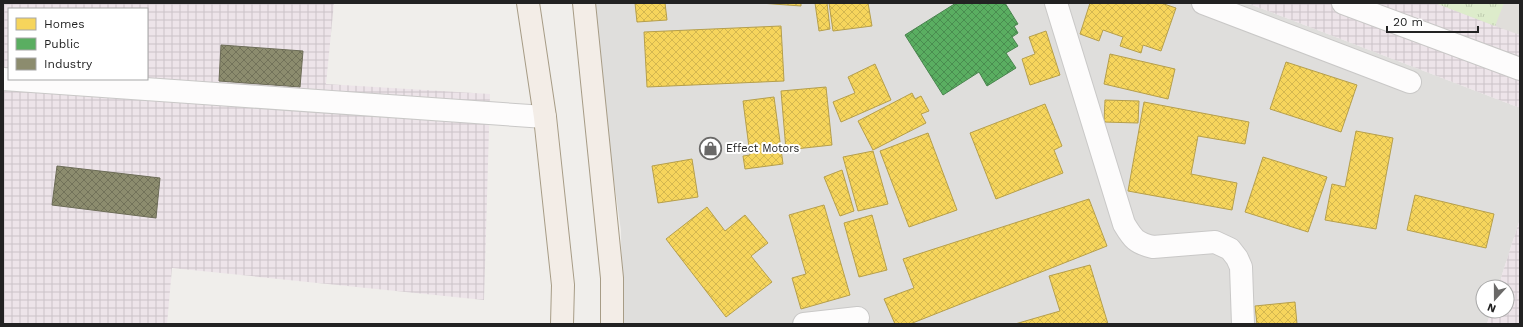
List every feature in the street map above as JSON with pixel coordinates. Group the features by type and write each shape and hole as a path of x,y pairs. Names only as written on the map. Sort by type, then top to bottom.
{"main road":[{"path":"528,3 545,117 563,285 562,324"},
{"path":"584,3 612,278 612,324"}],"street":[{"path":"1056,3 1124,224 1132,238 1144,245 1153,247 1215,242 1230,250 1237,258 1241,267 1243,324"},
{"path":"1202,3 1410,82"},
{"path":"1343,3 1520,69"},
{"path":"17,80 545,117"},
{"path":"804,324 858,318"}],"shaded area":[{"path":"3,3 334,3 326,84 490,94 484,300 172,268 167,324 3,324"},
{"path":"589,3 1247,3 1520,108 1520,219 1501,279 1475,279 1475,319 1489,319 1487,324 622,324 621,231"},
{"path":"1247,3 1520,3 1520,108"},
{"path":"1435,3 1520,3 1520,35 1495,26"},
{"path":"1520,219 1520,324 1487,324 1489,319 1515,319 1515,279 1501,279"}],"green space":[{"path":"1435,3 1504,3 1495,26"}],"building: Homes":[{"path":"635,3 665,3 667,20 637,22"},
{"path":"760,3 801,3 801,6"},
{"path":"815,3 827,3 830,29 819,31"},
{"path":"829,3 868,3 872,26 833,31"},
{"path":"1090,3 1161,3 1176,8 1161,51 1143,45 1141,53 1120,46 1123,37 1103,30 1099,41 1080,34"},
{"path":"781,26 784,81 647,87 644,32"},
{"path":"1046,31 1060,75 1030,85 1022,59 1035,54 1029,37"},
{"path":"1110,54 1175,69 1168,99 1104,84"},
{"path":"1286,62 1357,85 1341,132 1270,109"},
{"path":"875,64 891,100 841,122 833,102 855,93 848,77"},
{"path":"826,87 832,145 786,150 781,91"},
{"path":"912,93 915,99 921,96 929,111 921,114 926,123 873,150 858,121"},
{"path":"774,97 783,164 745,169 743,156 750,155 743,101"},
{"path":"1105,100 1139,101 1138,123 1104,122"},
{"path":"1144,102 1249,122 1245,144 1198,136 1191,174 1237,183 1232,210 1128,191"},
{"path":"1045,104 1062,146 1054,150 1063,173 996,199 970,133"},
{"path":"1356,131 1393,138 1376,229 1325,220 1332,184 1345,187"},
{"path":"928,133 957,210 909,227 880,151"},
{"path":"873,151 888,204 858,211 843,157"},
{"path":"1263,157 1327,177 1308,232 1245,212"},
{"path":"692,159 698,197 658,203 652,166"},
{"path":"842,170 854,211 840,216 824,177"},
{"path":"1415,195 1494,214 1486,248 1407,230"},
{"path":"1089,199 1107,246 910,324 895,324 884,299 914,288 903,259"},
{"path":"824,205 850,295 801,309 792,278 806,274 789,215"},
{"path":"707,207 725,231 745,215 768,243 751,256 772,282 726,317 666,239"},
{"path":"872,215 887,270 859,277 844,223"},
{"path":"1090,265 1108,324 1015,324 1060,311 1049,276"},
{"path":"1295,302 1297,324 1257,324 1255,306"}],"building: Public":[{"path":"956,3 1005,3 1018,24 1014,26 1018,33 1012,37 1018,46 1006,53 1016,68 987,86 979,72 943,95 905,35"}],"building: Industry":[{"path":"221,45 303,51 300,87 219,81"},
{"path":"57,166 160,178 156,218 52,205"}],"place":[{"name":"Effect Motors","path":"710,148"}]}
